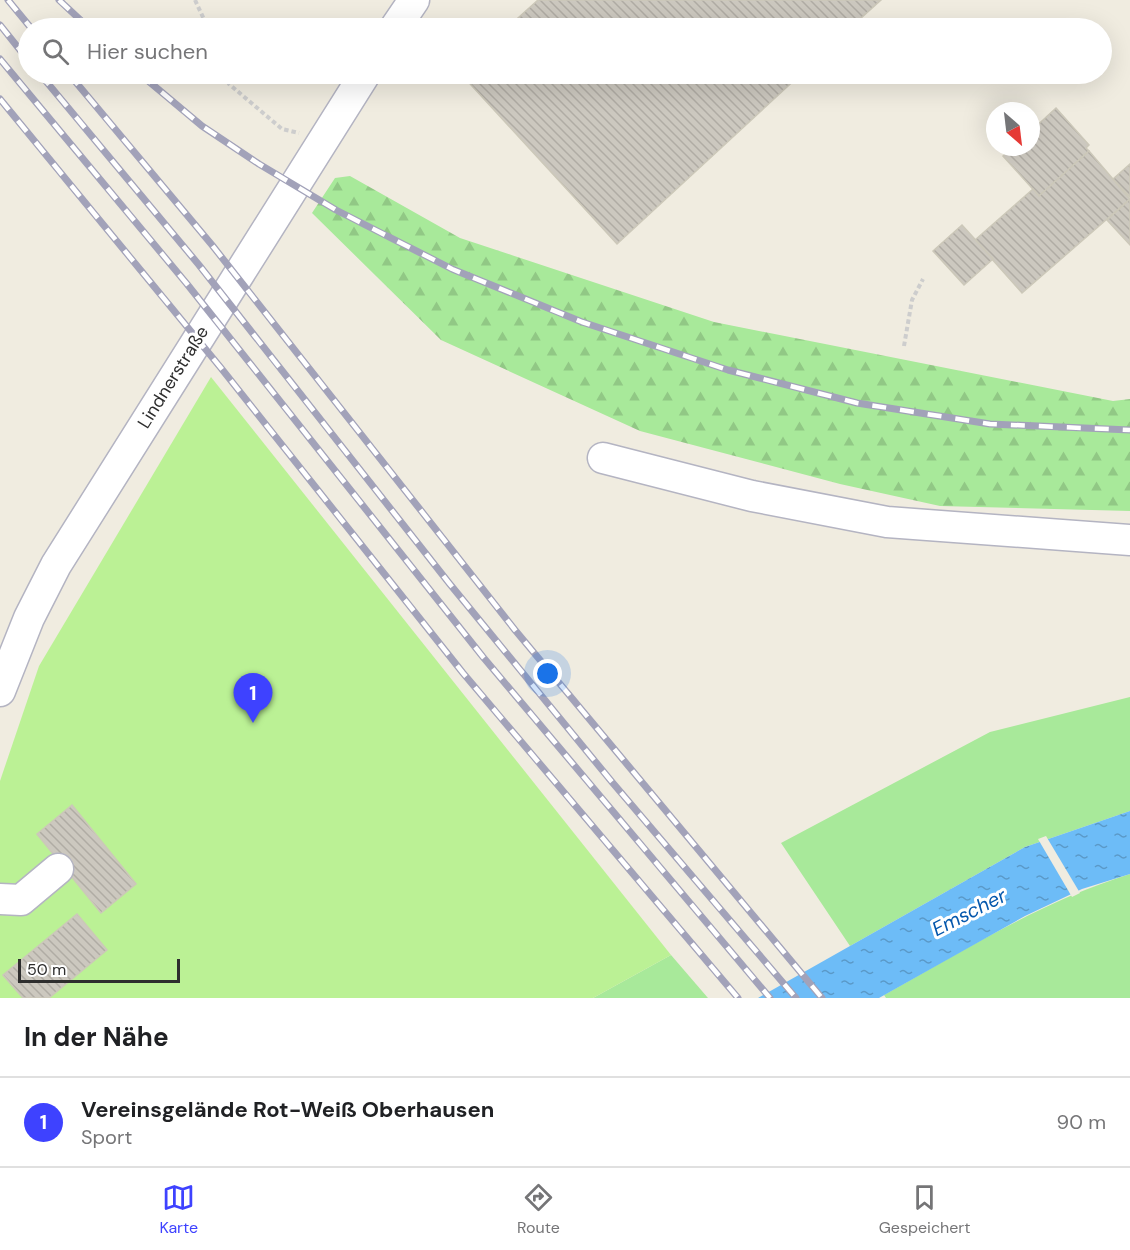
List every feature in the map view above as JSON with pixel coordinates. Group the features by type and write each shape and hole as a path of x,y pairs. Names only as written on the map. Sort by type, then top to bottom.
{"street":[{"path":"401,18 414,0"},
{"name":"Lindnerstraße","path":"0,692 29,618 56,565 359,84"},
{"path":"603,459 752,496 887,522 1130,540"},
{"path":"0,899 21,900 58,869"}],"path":[{"path":"195,0 203,18"},
{"path":"229,84 282,129 298,133 319,147"},
{"path":"904,346 912,300 923,279"}],"green space":[{"path":"350,176 460,238 714,322 1113,401 1130,399 1130,511 940,506 840,484 640,431 441,340 312,213 335,178"},
{"path":"211,377 671,955 593,998 0,998 0,781 39,666"},
{"path":"1130,697 1130,811 1025,847 850,946 781,843 990,732"},
{"path":"1130,874 1130,998 886,998 884,995 1034,913 1097,885"},
{"path":"671,955 708,998 593,998"}],"water":[{"name":"Emscher","path":"1130,811 1130,874 1082,889 1025,916 879,998 758,998 1025,847"}],"pier":[{"path":"1046,836 1080,893 1072,897 1038,839"}],"building":[{"path":"538,0 881,0 861,18 518,18"},
{"path":"470,84 790,84 617,244"},
{"path":"1056,108 1089,145 1086,148 1089,151 1039,196 1003,156 1040,156 1040,123"},
{"path":"1089,151 1130,199 1022,293 975,240 1033,189 1039,196"},
{"path":"1130,164 1130,197 1113,179"},
{"path":"1130,199 1130,245 1107,220"},
{"path":"962,225 993,259 964,285 933,251"},
{"path":"72,805 136,884 101,913 37,834"},
{"path":"77,914 107,950 49,998 23,998 3,975"}],"railway":[{"path":"8,0 23,18"},
{"path":"59,0 78,18"},
{"path":"0,25 18,48"},
{"path":"0,59 18,81"},
{"path":"21,84 187,284 483,657 770,998"},
{"path":"48,84 199,265 449,583 612,782 796,998"},
{"path":"77,84 212,245 515,630 822,998"},
{"path":"152,84 202,126 259,164 336,210 452,269 582,322 728,370 857,403 990,424 1130,430"},
{"path":"0,99 221,368 463,673 738,998"}],"place":[{"name":"Vereinsgelände Rot-Weiß Oberhausen","path":"253,723"}]}
